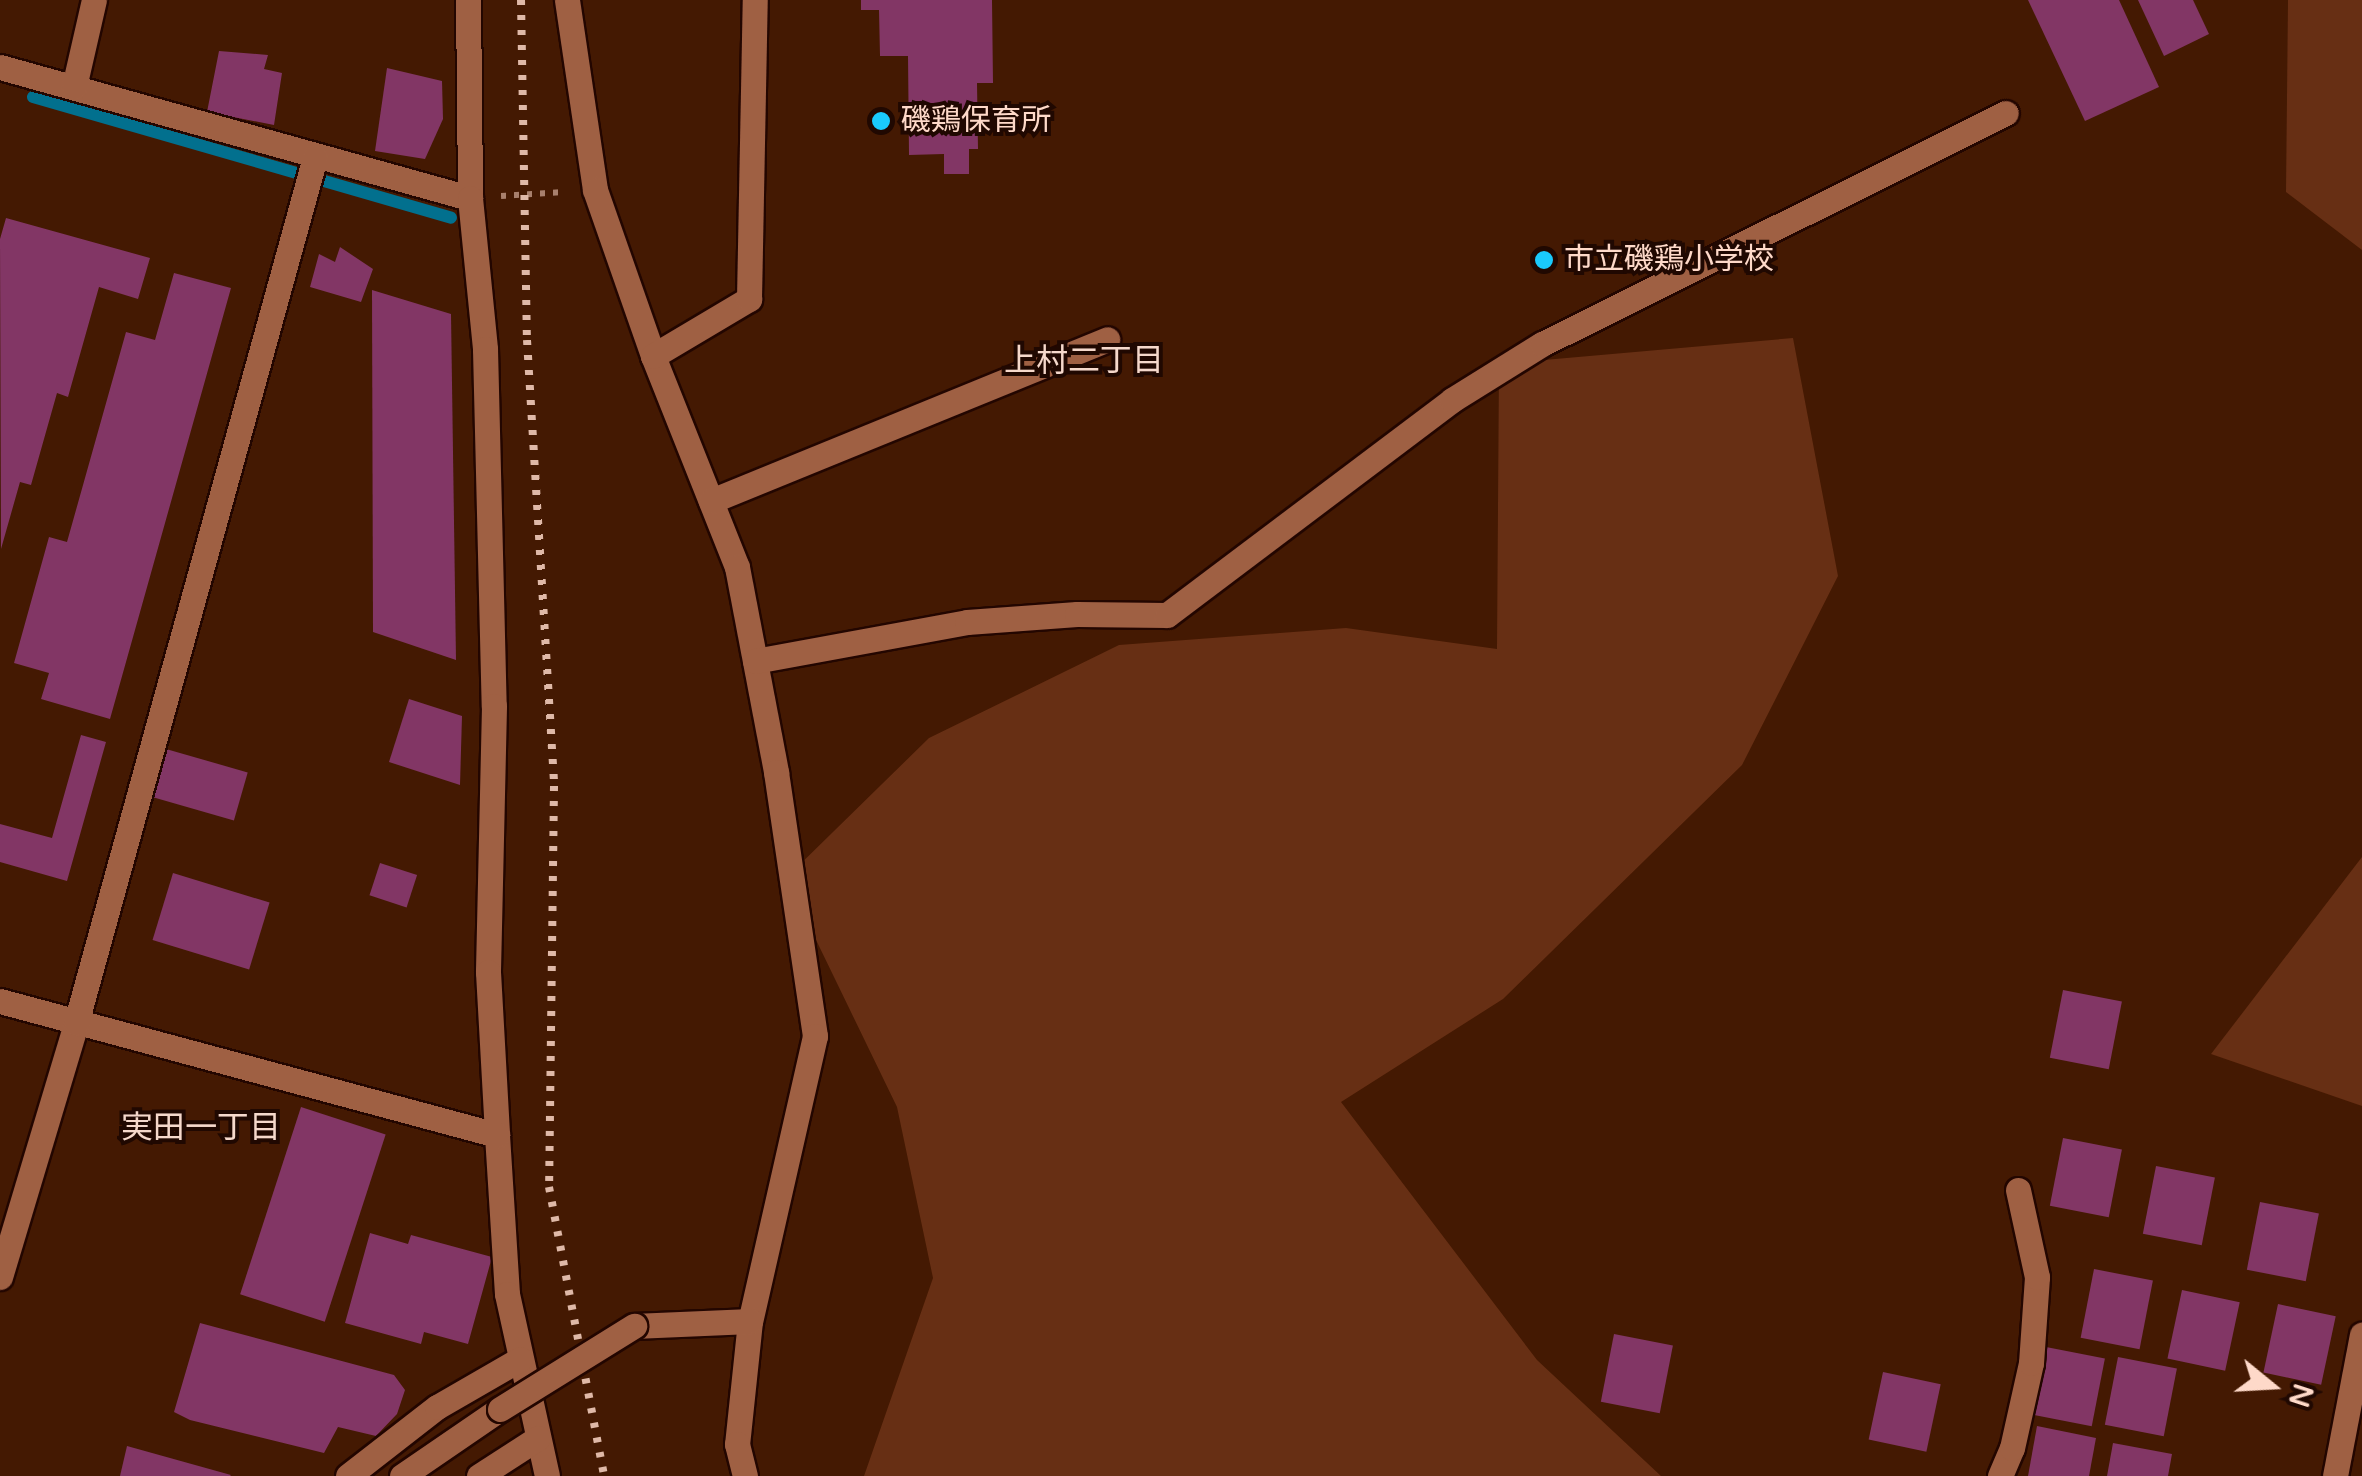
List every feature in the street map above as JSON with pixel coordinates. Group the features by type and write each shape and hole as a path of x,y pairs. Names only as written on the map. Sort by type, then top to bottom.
{"street":[{"path":"74,86 94,0"},
{"path":"468,0 470,198 485,350 494,706 488,972 507,1294 547,1476"},
{"path":"567,0 595,190 652,356 738,567 815,1036 750,1321 736,1444 746,1476"},
{"path":"652,356 749,300 754,0"},
{"path":"0,67 470,198"},
{"path":"755,661 968,622 1076,614 1167,615 1452,400 1542,344 2006,113"},
{"path":"0,1277 76,1023 316,158"},
{"path":"712,502 1108,339"},
{"path":"0,1001 497,1134"},
{"path":"2000,1476 2012,1448 2031,1363 2037,1277 2018,1190"},
{"path":"402,1476 634,1326 750,1321"},
{"path":"2336,1476 2362,1335"},
{"path":"348,1476 436,1407 520,1358"},
{"path":"479,1476 538,1438"}],"path":[{"path":"470,198 595,190"}],"shaded area":[{"path":"2288,0 2362,0 2362,250 2286,192"},
{"path":"1793,338 1838,576 1742,765 1503,999 1341,1102 1537,1360 1661,1476 864,1476 933,1278 897,1107 786,878 929,738 1119,645 1346,628 1497,649 1499,364"},
{"path":"2362,857 2362,1106 2211,1054"}],"building":[{"path":"861,0 992,0 993,83 977,83 978,149 969,149 969,174 944,174 944,154 909,155 908,56 880,56 879,10 861,10"},
{"path":"2028,0 2119,0 2159,87 2085,121"},
{"path":"2138,0 2193,0 2209,34 2164,56"},
{"path":"219,51 268,55 264,69 282,73 274,125 207,112"},
{"path":"387,68 442,81 443,119 425,159 375,151"},
{"path":"6,218 150,258 138,299 99,287 68,397 57,393 31,485 20,482 1,549 0,239"},
{"path":"340,247 373,269 361,302 310,287 319,254 335,262"},
{"path":"174,273 231,288 110,719 41,699 49,673 14,663 49,537 67,542 126,332 155,340"},
{"path":"372,290 451,314 456,660 373,632"},
{"path":"409,699 462,716 460,785 389,762"},
{"path":"81,735 106,742 67,881 0,862 0,824 52,838"},
{"path":"166,749 248,772 234,820 152,797"},
{"path":"380,863 417,875 407,907 369,895"},
{"path":"173,873 270,903 249,969 153,940"},
{"path":"2063,990 2122,1001 2109,1069 2050,1058"},
{"path":"301,1107 386,1135 325,1322 240,1294"},
{"path":"2063,1138 2122,1149 2109,1217 2050,1206"},
{"path":"2156,1166 2215,1177 2202,1245 2143,1234"},
{"path":"2260,1202 2319,1213 2306,1281 2247,1270"},
{"path":"370,1233 408,1244 411,1235 492,1257 468,1344 424,1332 421,1344 345,1323"},
{"path":"2094,1269 2153,1280 2140,1349 2081,1338"},
{"path":"2182,1290 2240,1302 2225,1371 2167,1358"},
{"path":"2278,1304 2336,1316 2321,1385 2263,1372"},
{"path":"200,1323 394,1375 405,1390 397,1414 376,1436 338,1427 324,1453 190,1420 174,1412"},
{"path":"1614,1334 1673,1345 1660,1413 1601,1402"},
{"path":"2046,1347 2105,1358 2092,1426 2033,1415"},
{"path":"2118,1357 2177,1368 2164,1436 2105,1425"},
{"path":"1883,1372 1941,1384 1926,1452 1869,1439"},
{"path":"2037,1426 2096,1438 2089,1476 2028,1476"},
{"path":"2113,1443 2172,1454 2168,1476 2107,1476"},
{"path":"127,1446 231,1475 120,1476"}],"waterway":[{"path":"33,97 451,218"}],"railway":[{"path":"521,0 527,340 554,786 549,1187 604,1476"}],"place":[{"name":"磯鶏保育所","path":"881,121"},
{"name":"市立磯鶏小学校","path":"1544,260"}],"district":[{"name":"上村二丁目","path":"1084,361"},
{"name":"実田一丁目","path":"201,1128"}]}
